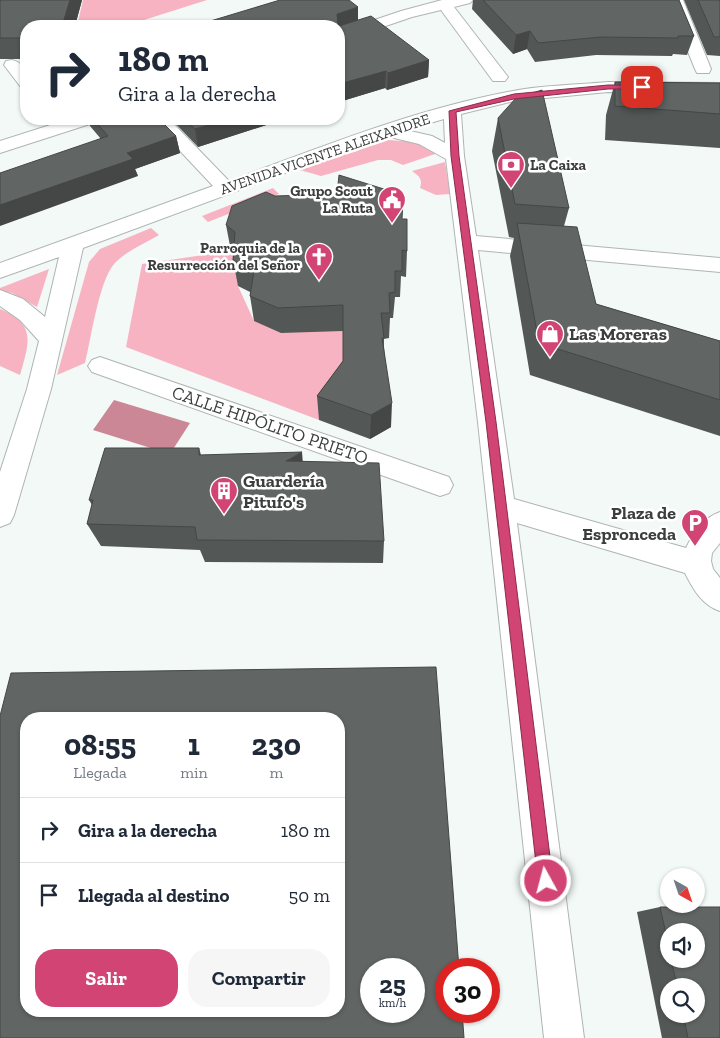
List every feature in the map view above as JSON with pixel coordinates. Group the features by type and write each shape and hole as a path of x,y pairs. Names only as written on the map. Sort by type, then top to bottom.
{"street":[{"path":"396,0 407,14"},
{"path":"345,35 407,14 465,0"},
{"path":"675,0 703,68"},
{"path":"444,4 499,77"},
{"path":"12,65 20,75"},
{"name":"AVENIDA VICENTE ALEIXANDRE","path":"0,271 386,130 452,111 514,96 608,87 720,88"},
{"path":"452,111 455,156 501,507 564,1038"},
{"path":"0,147 56,125"},
{"path":"165,125 226,189"},
{"path":"386,130 425,140 455,156"},
{"path":"466,242 720,265"},
{"path":"0,515 39,389 73,244"},
{"path":"0,298 11,301 23,309 50,339"},
{"name":"CALLE HIPÓLITO PRIETO","path":"100,366 440,485"},
{"path":"501,507 695,563"},
{"path":"720,524 707,536 700,548 695,563 702,580 720,598"}],"shaded area":[{"path":"83,0 207,0 144,20 78,20"},
{"path":"388,140 416,142 438,153 403,165 391,160 378,160 321,176 300,170 374,142"},
{"path":"445,162 450,194 436,195 420,188 420,178 412,171"},
{"path":"273,188 279,194 208,222 202,216"},
{"path":"151,228 159,235 124,255 114,264 109,272 96,311 85,363 57,375 89,262 100,249"},
{"path":"231,251 240,258 238,286 254,321 343,331 344,365 335,397 319,420 126,347 142,264"},
{"path":"49,269 37,307 12,293 0,291 0,288"},
{"path":"0,309 20,321 25,328 27,344 20,375 0,366"},
{"path":"114,400 190,423 170,454 93,430"}],"building":[{"path":"0,0 70,0 64,20 20,20 20,38 0,38"},
{"path":"280,0 349,0 358,7 337,14 338,20 214,20"},
{"path":"483,0 679,0 694,36 678,36 678,38 601,37 538,43 530,31 516,35"},
{"path":"698,0 720,0 720,37 714,37"},
{"path":"371,16 429,60 388,73 386,71 345,82 345,24"},
{"path":"615,82 720,83 720,114 615,106"},
{"path":"542,90 569,208 515,204 498,118 516,98"},
{"path":"98,125 165,125 176,136 127,153 133,159 0,205 0,173 108,136"},
{"path":"191,125 209,125 195,129"},
{"name":"Parroquia de la Resurrección del Señor","path":"339,175 387,190 384,195 403,201 402,219 407,219 407,251 402,250 402,271 395,271 395,292 389,293 390,313 381,313 384,338 382,338 392,403 371,415 317,396 343,361 343,305 278,308 250,296 254,271 233,260 235,232 226,225 232,206 266,192 275,196 337,194"},
{"path":"517,223 577,227 596,304 720,341 720,400 539,343"},
{"name":"Guardería Pitufo's","path":"105,448 199,448 199,455 302,452 286,461 379,463 384,541 197,540 195,527 87,524 93,500 89,500"},
{"path":"436,667 458,958 435,958 435,1023 463,1023 464,1038 0,1038 0,716 11,673"},
{"path":"705,907 720,907 720,1038 688,1038 685,1023 705,1023 705,978 675,978 673,968 705,968 705,923 664,923 661,913 705,913"}],"place":[{"name":"La Caixa","path":"511,189"},
{"name":"Grupo Scout La Ruta","path":"392,224"},
{"name":"Parroquia de la Resurrección del Señor","path":"319,281"},
{"name":"Las Moreras","path":"550,358"},
{"name":"Guardería Pitufo's","path":"224,515"},
{"name":"Plaza de Espronceda","path":"695,547"}],"route":[{"path":"546,881 491,422 455,156 452,111 514,96 608,87 642,87"}]}
